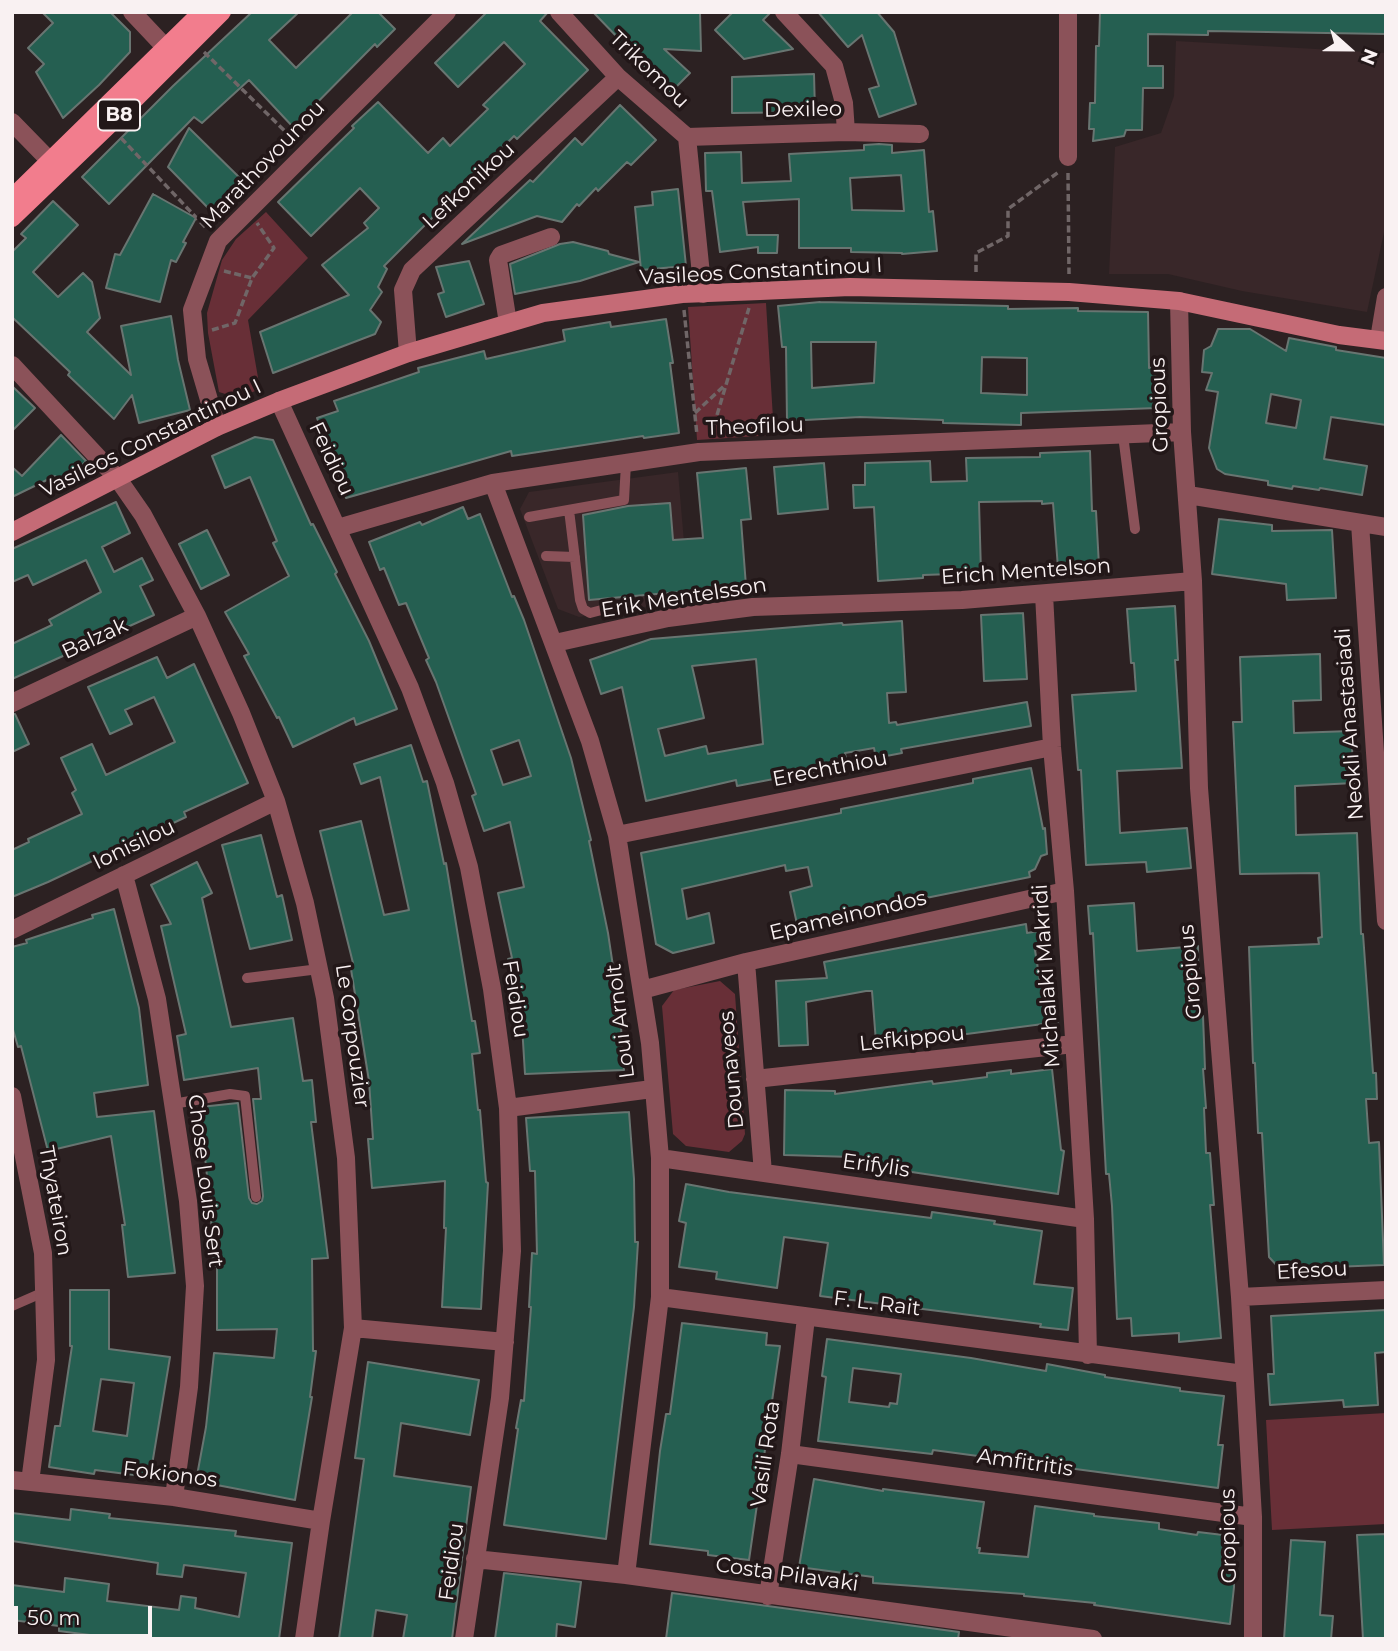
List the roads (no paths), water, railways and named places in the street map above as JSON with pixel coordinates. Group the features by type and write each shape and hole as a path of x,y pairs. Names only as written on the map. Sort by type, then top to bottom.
{"main road":[{"path":"12,198 202,12"},
{"name":"B8","path":"12,218 222,12"},
{"name":"Vasileos Constantinou I","path":"12,532 217,427 279,401 408,352 543,313 682,294 850,288 977,289 1069,292 1179,301 1339,335 1383,340"}],"street":[{"path":"132,12 166,48"},
{"name":"Marathovounou","path":"217,427 197,359 192,310 218,241 447,12"},
{"name":"Trikomou","path":"559,12 618,76 687,137 703,294"},
{"path":"784,12 834,66 844,103 846,132"},
{"path":"1068,12 1068,157"},
{"name":"Lefkonikou","path":"408,352 403,290 412,270 618,76"},
{"path":"12,122 51,162"},
{"name":"Dexileo","path":"687,137 846,132 920,134"},
{"path":"508,323 498,260 501,255 551,237"},
{"path":"1383,340 1386,297"},
{"name":"Gropious","path":"1179,301 1182,432 1193,581 1199,788 1240,1297 1253,1517 1253,1639"},
{"name":"Le Corpouzier","path":"12,365 118,480 143,515 197,616 241,713 276,801 305,903 325,998 346,1158 353,1328 304,1639"},
{"name":"Feidiou","path":"279,401 410,688 445,783 474,894 492,989 508,1108 512,1251 500,1398 464,1639"},
{"name":"Theofilou","path":"338,528 493,483 626,463 704,447 1182,432"},
{"name":"Loui Arnolt","path":"493,483 590,741 617,835 650,1043 660,1158 660,1297 626,1575"},
{"path":"1188,495 1386,527"},
{"name":"Neokli Anastasiadi","path":"1360,523 1386,921"},
{"name":"Erich Mentelson","path":"862,603 1044,594 1193,581"},
{"name":"Michalaki Makridi","path":"1044,594 1085,1219 1088,1355"},
{"name":"Erik Mentelsson","path":"555,643 668,618 753,607 862,603"},
{"name":"Balzak","path":"12,703 197,616"},
{"name":"Erechthiou","path":"617,835 1052,747"},
{"name":"Ionisilou","path":"12,930 276,801"},
{"name":"Chose Louis Sert","path":"124,875 157,999 188,1201 195,1286 188,1387 174,1496"},
{"name":"Epameinondos","path":"642,990 746,962 1065,891"},
{"name":"Dounaveos","path":"746,962 763,1173"},
{"name":"Lefkippou","path":"755,1079 1074,1044"},
{"path":"508,1108 652,1089"},
{"name":"Thyateiron","path":"12,1096 43,1253 46,1360 21,1481"},
{"name":"Erifylis","path":"660,1158 1085,1219"},
{"name":"Efesou","path":"1240,1297 1386,1290"},
{"name":"F. L. Rait","path":"660,1297 1244,1374"},
{"name":"Vasili Rota","path":"768,1596 790,1454 806,1318"},
{"path":"353,1328 505,1342"},
{"name":"Amfitritis","path":"790,1454 1253,1517"},
{"name":"Fokionos","path":"21,1481 174,1496 321,1521"},
{"name":"Costa Pilavaki","path":"475,1559 626,1575 1089,1638"}],"lane":[{"path":"1123,435 1135,528"},
{"path":"529,517 624,500 626,463"},
{"path":"569,510 583,609 590,613 617,606"},
{"path":"546,556 575,556"},
{"path":"247,978 319,970"},
{"path":"173,1104 230,1094 245,1096 256,1197"},
{"path":"12,1306 44,1292"}]}
